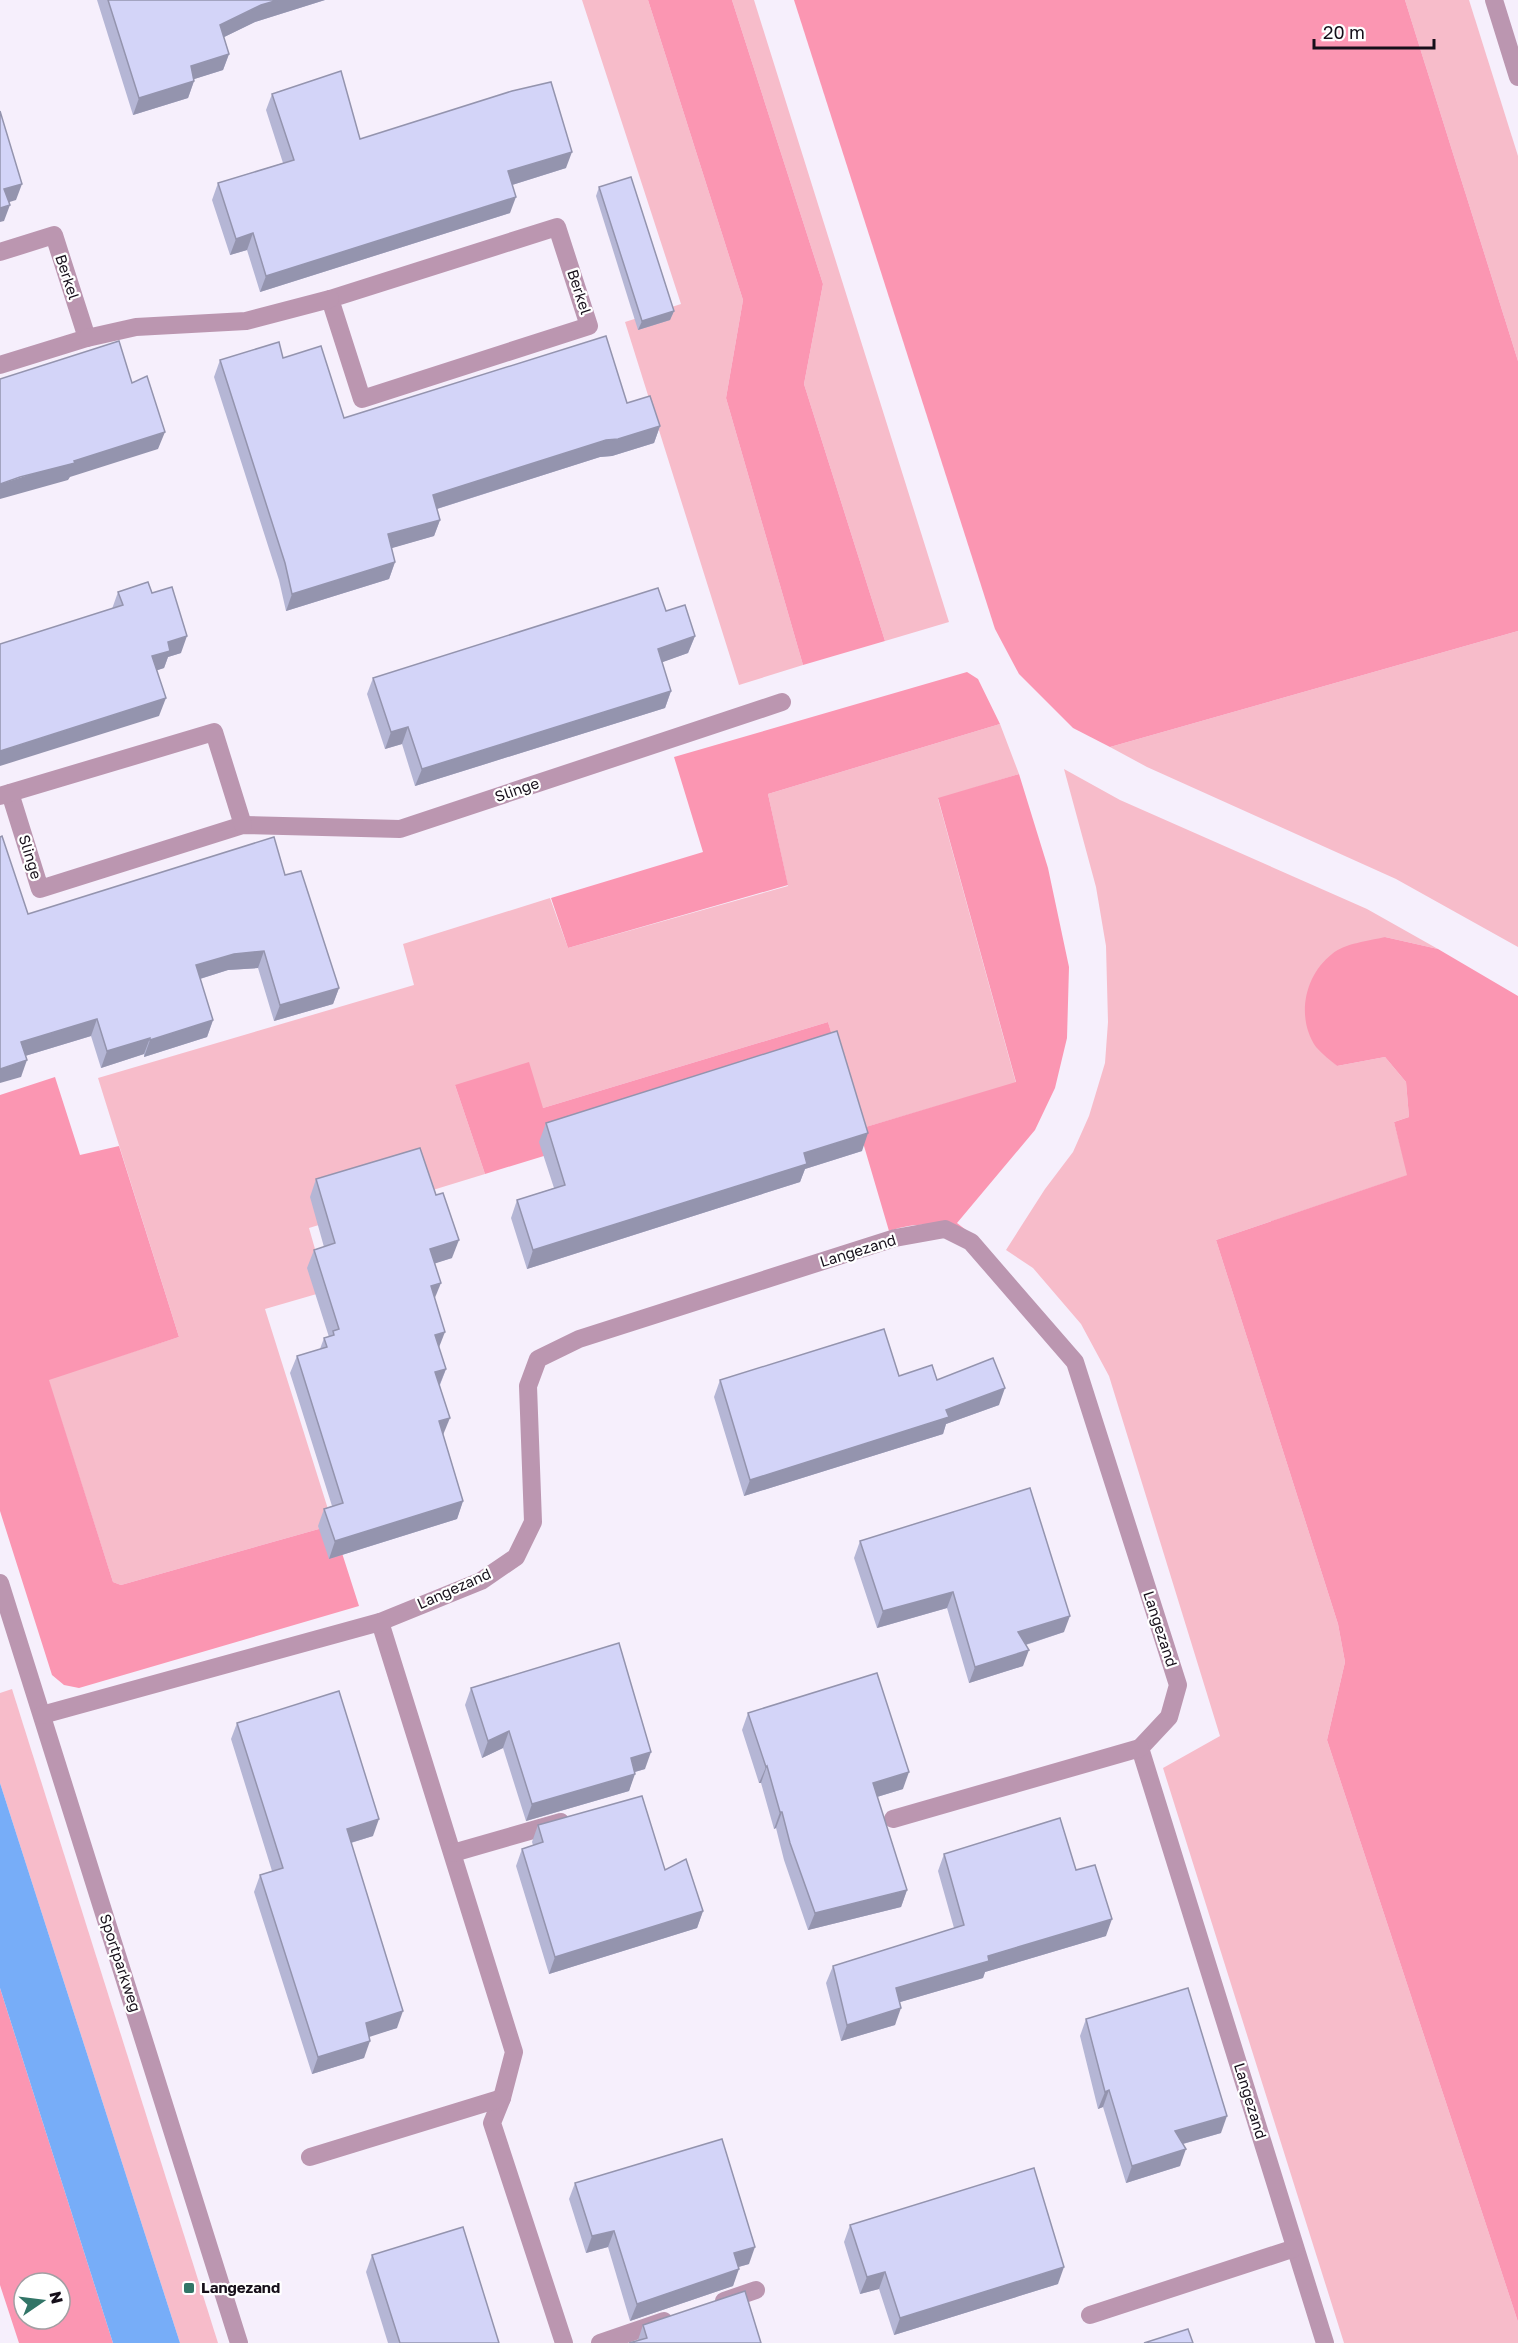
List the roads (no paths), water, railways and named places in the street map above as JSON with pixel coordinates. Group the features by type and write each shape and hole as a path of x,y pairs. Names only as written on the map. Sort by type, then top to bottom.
{"street":[{"path":"1494,0 1518,77"},
{"name":"Berkel","path":"0,365 87,338 136,327 246,321 330,299 557,227 590,326 362,399 330,299"},
{"name":"Berkel","path":"0,252 54,235 87,338"},
{"name":"Slinge","path":"243,825 214,732 5,794 39,889 243,825 400,829 782,702"},
{"name":"Langezand","path":"42,1715 380,1622 481,1581 516,1557 533,1522 528,1386 538,1359 579,1340 895,1238 945,1230 972,1242 1075,1362 1178,1685 1169,1717 1140,1748 1324,2343"},
{"name":"Sportparkweg","path":"0,1583 239,2343"},
{"path":"380,1622 514,2052 502,2098 492,2123 564,2343"},
{"path":"893,1819 1140,1748"},
{"path":"453,1853 574,1818"},
{"path":"310,2157 502,2098"},
{"path":"1090,2315 1295,2248"},
{"path":"712,2305 756,2290"},
{"path":"600,2343 678,2316"}],"water":[{"path":"0,1783 180,2343 113,2343 0,1988"}],"place":[{"name":"Langezand","path":"189,2288"}]}
